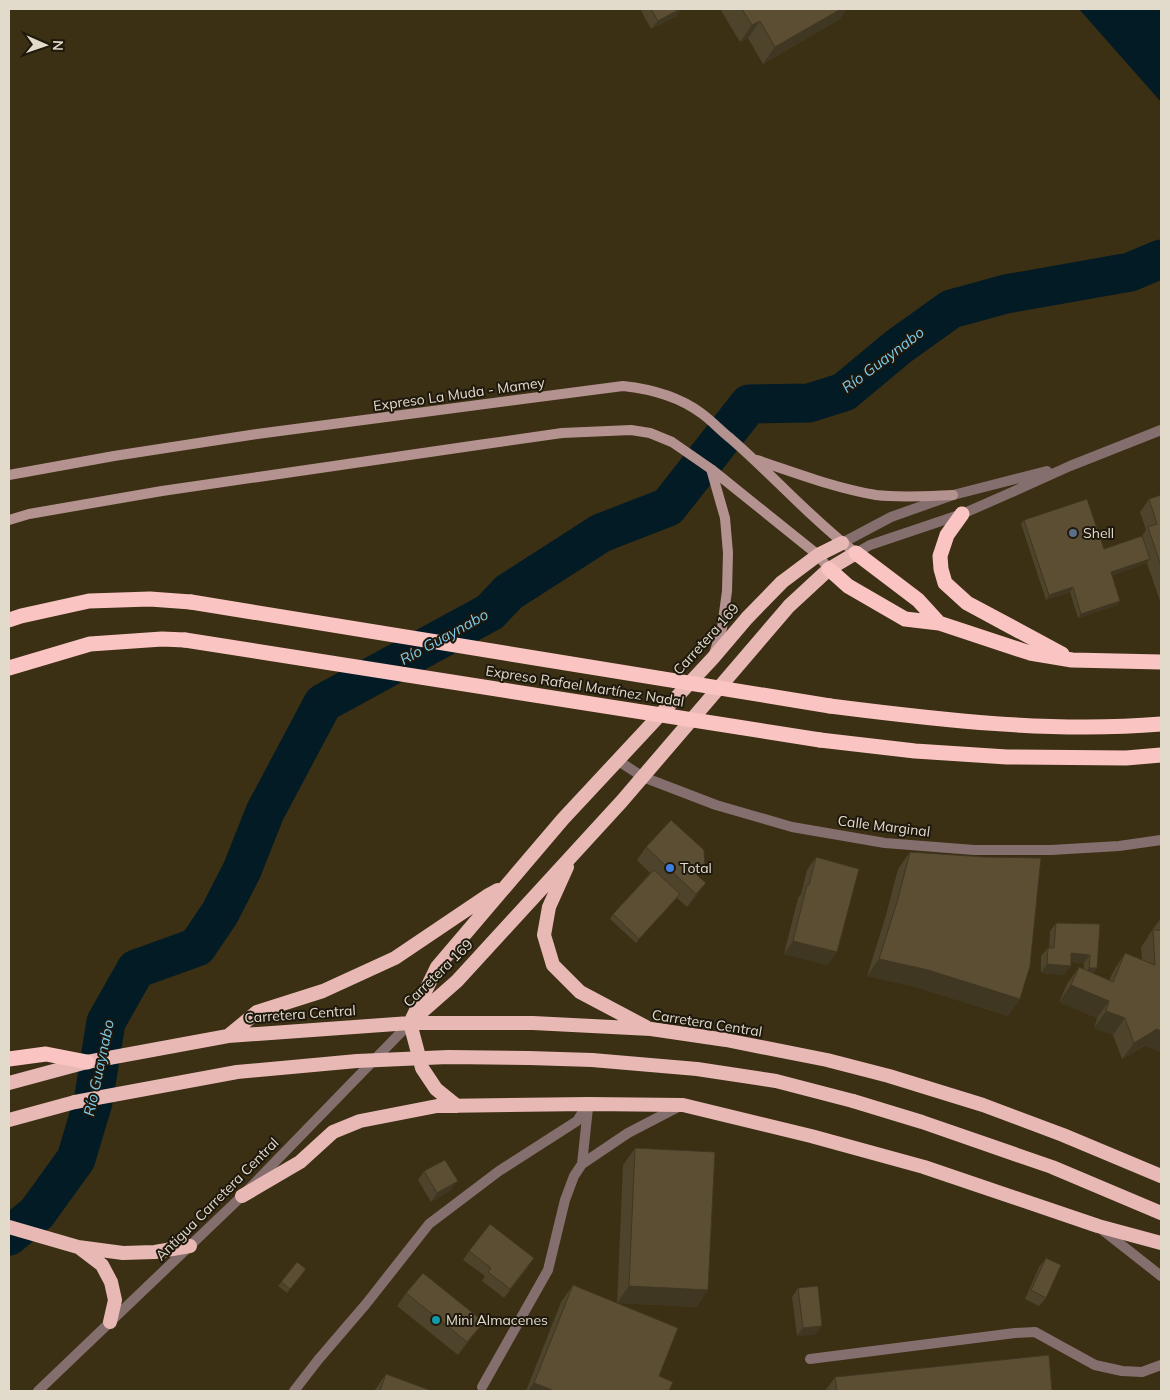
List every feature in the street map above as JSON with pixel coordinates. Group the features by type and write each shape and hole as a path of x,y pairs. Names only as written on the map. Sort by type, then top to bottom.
{"highway":[{"path":"962,514 947,535 940,556 945,583 967,603 1072,660"},
{"name":"Carretera 169","path":"410,1022 437,967 563,819 782,582 818,555 842,543"},
{"path":"856,553 918,600 939,624"},
{"name":"Carretera 169","path":"410,1022 457,981 573,855 643,777 789,606 829,569 856,553"},
{"path":"829,569 848,586 905,619 939,624 1030,653 1072,660 1161,662"},
{"name":"Expreso Rafael Martínez Nadal","path":"9,620 89,600 150,599 191,602 830,706 912,717 1002,725 1126,727 1161,724"},
{"name":"Expreso Rafael Martínez Nadal","path":"9,668 90,644 162,639 185,640 820,740 915,751 1007,757 1126,758 1161,755"},
{"path":"573,855 549,907 544,935 553,965 580,992 651,1029"},
{"path":"228,1036 257,1012 323,991 396,958 487,896 506,887"},
{"path":"410,1022 422,1068 436,1089 456,1106"},
{"name":"Carretera Central","path":"9,1083 87,1062 228,1036 410,1022 533,1024 651,1029 726,1040 827,1060 890,1076 1001,1112 1063,1135 1161,1176"},
{"path":"9,1059 46,1054 87,1062"},
{"path":"9,1120 75,1102 237,1072 357,1061 448,1057 529,1058 583,1060 697,1069 776,1081 853,1101 922,1122 1052,1167 1161,1213"},
{"path":"242,1196 300,1162 333,1132 360,1121 437,1106 682,1105 924,1166 1098,1226 1161,1243"},
{"path":"9,1227 78,1247 123,1253 155,1252 190,1246"},
{"path":"78,1247 102,1265 111,1282 115,1300 110,1322"}],"main road":[{"name":"Expreso La Muda - Mamey","path":"9,475 114,456 257,434 623,386 648,389 670,396 701,413 754,459 805,510 856,553"},
{"path":"9,520 29,514 162,491 478,445 570,433 631,430 650,432 672,442 711,469 818,555 829,569"},
{"path":"754,459 849,489 877,495 953,495"},
{"path":"711,469 724,518 728,553 727,591 722,628 713,658"}],"street":[{"name":"Carretera 169","path":"856,553 870,545 962,514 1070,466 1161,430"},
{"name":"Carretera 169","path":"842,543 891,517 953,495 1070,466"},
{"name":"Calle Marginal","path":"618,760 643,777 716,805 792,827 885,843 974,850 1051,850 1119,846 1161,840"},
{"name":"Antigua Carretera Central","path":"38,1391 242,1196 410,1022"},
{"path":"582,1164 588,1104"},
{"path":"294,1391 429,1224 499,1171 577,1122 588,1104"},
{"path":"482,1387 548,1270 565,1200 574,1176 582,1164 628,1133 682,1105"},
{"path":"1098,1226 1161,1276"},
{"path":"810,1358 1035,1332 1095,1365 1122,1372 1142,1372 1161,1365"}],"water":[{"path":"1079,9 1161,9 1161,102"}],"building":[{"path":"651,9 680,9 658,21"},
{"path":"742,9 841,9 775,47 760,21 752,25"},
{"path":"1161,495 1161,566 1148,527 1157,524 1149,499"},
{"path":"1087,499 1104,549 1142,536 1150,559 1111,572 1120,601 1081,614 1073,587 1049,595 1024,520"},
{"path":"671,820 704,850 705,867 697,875 706,883 696,894 646,847"},
{"path":"910,852 984,857 1041,858 1030,966 1020,999 928,970 879,959 898,899"},
{"path":"816,857 859,869 837,952 793,941"},
{"path":"654,870 680,894 639,939 613,914"},
{"path":"1056,923 1100,924 1097,968 1089,968 1090,955 1071,953 1071,966 1047,964 1048,948 1054,948"},
{"path":"1153,930 1161,930 1161,1031 1157,1029 1134,1043 1125,1018 1106,1011 1109,1001 1071,985 1079,967 1113,982 1125,953 1155,965"},
{"path":"635,1148 715,1152 708,1290 629,1286"},
{"path":"445,1160 458,1181 437,1193 424,1171"},
{"path":"490,1224 534,1258 510,1289 488,1272 491,1268 469,1251"},
{"path":"1046,1258 1061,1265 1046,1298 1031,1290"},
{"path":"297,1262 306,1269 290,1289 281,1282"},
{"path":"423,1273 484,1322 467,1342 406,1293"},
{"path":"573,1285 678,1328 659,1376 673,1382 669,1391 555,1391 534,1383"},
{"path":"818,1286 822,1326 803,1328 798,1288"},
{"path":"1049,1355 1052,1391 837,1391 835,1377"},
{"path":"386,1374 432,1391 380,1391"}],"waterway":[{"name":"Río Guaynabo","path":"9,1236 37,1213 76,1159 93,1102 106,1022 136,969 197,947 220,913 242,870 265,812 323,703 490,612 509,592 601,533 668,507 749,404 809,403 844,392 898,347 951,309 1006,294 1130,272 1161,259"}],"place":[{"name":"Shell","path":"1073,533"},
{"name":"Total","path":"670,868"},
{"name":"Mini Almacenes","path":"436,1320"}]}
